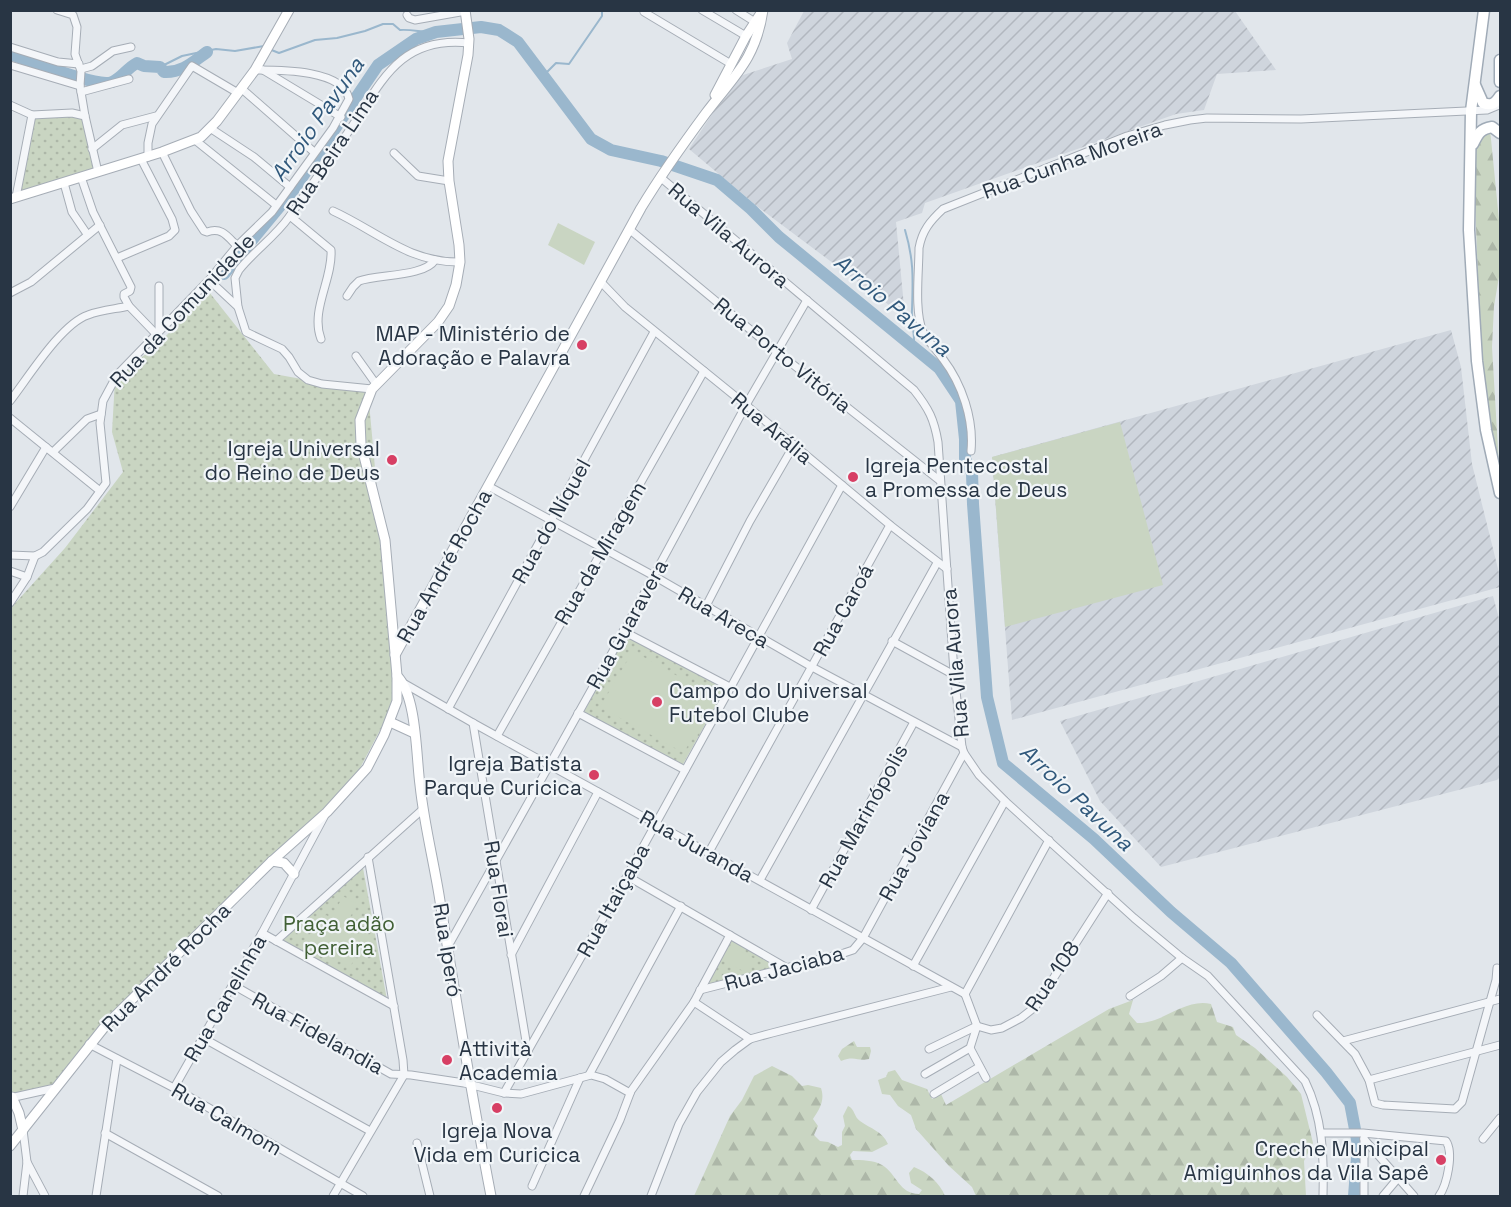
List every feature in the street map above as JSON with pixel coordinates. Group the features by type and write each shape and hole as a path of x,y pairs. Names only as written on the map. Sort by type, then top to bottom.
{"main road":[{"name":"Rua André Rocha","path":"707,112 746,36 763,10"},
{"name":"Rua André Rocha","path":"10,1146 89,1044 112,1019 272,861 327,812 367,768 398,701 395,655 629,229 661,176 707,112 745,65 758,35 763,10"},
{"path":"1484,10 1471,111 1469,230 1476,352 1486,430 1500,493"},
{"path":"13,198 195,140 210,128 259,70 262,59 287,11"},
{"path":"395,655 384,540 361,444 360,420 374,386 443,315 456,285 460,262 457,227 448,181 449,150 469,41 466,12"},
{"path":"1500,60 1500,82"},
{"path":"1474,82 1483,103 1490,105 1496,103 1500,96"},
{"path":"1471,148 1484,128 1492,127 1500,133"},
{"name":"Rua Juranda","path":"397,676 405,684 411,702"},
{"name":"Rua Iperó","path":"411,702 423,808 491,1197"},
{"path":"390,722 414,733"},
{"path":"402,726 413,723"},
{"path":"272,861 284,863 294,874"},
{"path":"11,1097 19,1113 22,1130"}],"street":[{"path":"57,10 73,15 76,21 75,54 80,68 85,116 98,172"},
{"path":"702,10 746,36"},
{"path":"736,10 755,22"},
{"path":"407,15 415,20 466,12"},
{"path":"644,12 731,64"},
{"name":"Rua Beira Lima","path":"235,285 235,278 239,270 290,216 345,137 374,89 390,70 409,56 438,42 469,41"},
{"path":"10,47 80,68 92,66 113,51 131,46"},
{"path":"10,65 81,87 129,79"},
{"path":"117,258 169,236 175,230 144,158 156,116 192,66 240,91 314,152"},
{"path":"259,70 340,117"},
{"name":"Rua da Comunidade","path":"35,556 49,547 87,509 106,480 100,423 106,393 117,375 209,280 237,246 261,224 340,117 349,99 346,91 320,76 301,72 259,70"},
{"name":"Rua Cunha Moreira","path":"971,451 967,408 959,385 944,360 926,337 920,319 919,248 921,238 925,227 943,209 1127,136 1190,120 1207,118 1300,119 1471,111 1490,110 1500,104"},
{"path":"10,105 32,115 77,113 85,116"},
{"path":"13,198 32,115"},
{"path":"92,149 122,125 156,116"},
{"path":"210,128 254,157 290,187"},
{"path":"195,140 276,206"},
{"path":"162,152 191,211 204,231 221,231 237,246"},
{"path":"394,153 418,176 448,181"},
{"name":"Rua Vila Aurora","path":"661,176 915,390 928,408 935,424 938,442 954,675 963,750 979,775 1005,801 1134,918 1213,981 1305,1081 1311,1094 1321,1133 1323,1197"},
{"path":"81,177 88,201 131,287 130,291 123,296 129,306 158,332"},
{"path":"64,183 72,212 87,234"},
{"path":"333,211 402,250 435,261 460,262"},
{"path":"290,216 331,250 319,315 321,339"},
{"path":"10,293 30,282 100,225"},
{"name":"Rua Porto Vitória","path":"629,229 776,351 939,480"},
{"path":"347,296 359,281 428,268 435,261"},
{"path":"209,280 238,307"},
{"name":"Rua Arália","path":"601,282 654,332 947,569"},
{"path":"223,294 235,285 238,307 246,332 282,349 305,378 322,384 374,386"},
{"path":"158,332 159,286"},
{"name":"Rua Guaravera","path":"447,949 746,405 807,300"},
{"path":"10,401 45,353 78,320 87,315 129,306"},
{"name":"Rua do Níquel","path":"448,709 654,332"},
{"path":"356,356 374,386"},
{"name":"Rua da Miragem","path":"497,736 704,371"},
{"path":"53,452 87,419 101,414"},
{"path":"10,418 100,491"},
{"path":"706,606 750,521 794,446"},
{"path":"10,507 46,447"},
{"name":"Rua Itaiçaba","path":"504,1093 627,876 654,823 842,485"},
{"name":"Rua Areca","path":"488,486 654,576 963,750"},
{"name":"Rua Caroá","path":"709,852 890,525"},
{"path":"10,555 35,556 27,577 10,603"},
{"path":"760,880 937,563"},
{"path":"10,571 27,577"},
{"path":"623,631 730,687"},
{"path":"892,641 954,675"},
{"name":"Rua Juranda","path":"405,684 965,994"},
{"path":"411,702 417,697 428,698"},
{"path":"578,713 685,770"},
{"name":"Rua Marinópolis","path":"811,910 914,722"},
{"name":"Rua Florai","path":"473,723 528,1053"},
{"name":"Rua Joviana","path":"863,938 963,750"},
{"path":"511,955 598,792"},
{"path":"913,966 1005,801"},
{"path":"276,941 423,808"},
{"name":"Rua Canelinha","path":"174,1088 262,933 327,812"},
{"path":"925,1074 970,1048 977,1026 965,994 1049,840"},
{"path":"333,1197 404,1075 368,857"},
{"path":"627,876 787,968"},
{"name":"Rua 108","path":"977,1026 991,1030 1002,1028 1035,1007 1108,892"},
{"path":"630,1093 604,1078 590,1075 681,906"},
{"path":"262,933 394,1006"},
{"path":"584,1197 630,1093 694,1002 730,935"},
{"name":"Rua Jaciaba","path":"700,990 844,953 853,950 863,938"},
{"path":"1130,996 1161,976 1182,958"},
{"path":"1317,1015 1355,1054 1370,1080 1373,1099 1378,1104 1455,1109 1462,1102 1478,1051 1497,968"},
{"path":"928,974 932,992"},
{"name":"Rua Fidelandia","path":"233,985 385,1071 504,1093 529,1093 590,1075"},
{"path":"651,1197 679,1124 691,1100 721,1062 750,1039 951,987"},
{"path":"1343,1041 1500,999"},
{"path":"694,1002 750,1039"},
{"path":"929,1049 977,1026"},
{"path":"203,1038 370,1131"},
{"name":"Rua Calmom","path":"89,1044 174,1088 363,1197"},
{"path":"1370,1080 1500,1045"},
{"path":"970,1048 986,1078"},
{"path":"96,1197 117,1059"},
{"path":"934,1094 979,1067"},
{"path":"532,1186 580,1078"},
{"path":"11,1097 55,1088"},
{"path":"1484,1139 1498,1127 1500,1118"},
{"path":"22,1130 27,1162 22,1197"},
{"path":"105,1133 218,1197"},
{"path":"1321,1133 1443,1140 1448,1143 1447,1181 1439,1197"},
{"path":"1359,1134 1399,1177 1414,1197"},
{"path":"1359,1134 1364,1197"},
{"path":"417,1143 430,1197"},
{"path":"27,1162 45,1197"},
{"path":"1383,1197 1399,1177"}],"shaded area":[{"path":"804,11 1235,11 1276,70 1217,74 1204,110 1176,114 925,203 922,213 896,222 905,317 758,207 689,149 734,81 740,76 792,59 787,43"},
{"path":"1451,330 1461,367 1472,464 1500,577 1500,587 1012,720 992,457"},
{"path":"1493,596 1500,622 1500,777 1497,780 1161,867 1100,801 1060,721"}],"green space":[{"path":"84,111 95,170 19,194 32,115"},
{"path":"1490,129 1500,230 1500,271 1494,306 1492,347 1499,466 1494,454 1482,377 1473,152 1482,130"},
{"path":"558,223 595,242 584,265 548,245"},
{"path":"209,292 274,374 368,391 396,700 341,804 216,915 53,1091 10,1099 10,609 65,548 123,472 112,432 115,380 162,340"},
{"path":"1120,422 1163,585 1005,627 992,457"},
{"name":"Campo do Universal Futebol Clube","path":"631,637 725,689 682,766 584,712 623,640"},
{"name":"Campo do Universal Futebol Clube","path":"633,651 713,696 684,753 600,707"},
{"name":"Praça adão pereira","path":"363,868 387,1000 281,942"},
{"path":"343,896 357,904 346,925 332,917"},
{"path":"326,915 366,938 350,967 309,945"},
{"path":"731,936 787,967 701,990"},
{"path":"732,947 755,959 747,973 724,961"},
{"path":"1133,1000 1129,1014 1137,1023 1156,1020 1192,1005 1211,1004 1217,1022 1233,1027 1236,1035 1255,1048 1287,1077 1301,1094 1313,1143 1304,1161 1306,1196 976,1196 972,1187 949,1166 916,1129 911,1115 898,1106 890,1095 882,1094 878,1080 886,1077 888,1072 895,1070 902,1080 927,1089 932,1099 941,1094 946,1105 1109,1009"},
{"path":"854,1041 857,1047 870,1047 869,1059 841,1061 838,1056 842,1049"},
{"path":"772,1066 792,1076 802,1086 821,1088 821,1104 813,1119 818,1126 814,1135 820,1141 838,1147 842,1145 842,1132 845,1126 843,1116 848,1106 858,1119 879,1133 888,1144 872,1152 853,1151 850,1155 852,1160 871,1161 882,1165 907,1191 919,1194 922,1190 911,1183 909,1173 914,1167 933,1178 945,1196 694,1196 730,1116 742,1100 754,1076"}],"waterway":[{"path":"544,75 556,63 569,64 602,16 602,10"},
{"path":"269,49 279,53 315,40 337,38 383,24 393,24 400,30 436,32"},
{"name":"Arroio Pavuna","path":"224,274 295,188 378,65 416,39 436,32 481,27 499,30 518,42 591,139 611,150 661,161 717,180 779,237 939,368 961,401 965,459 972,473 987,697 1003,763 1094,839 1171,912 1231,963 1326,1072 1350,1103 1358,1145 1354,1196"},
{"path":"160,67 182,56 201,52 216,49 235,51 264,46"},
{"name":"Arroio Pavuna","path":"10,54 78,77 104,83 116,80 137,63 160,67 164,72 170,72 187,66 207,52"},
{"path":"905,230 912,270 914,347"}],"place":[{"name":"MAP - Ministério de Adoração e Palavra","path":"582,345"},
{"name":"Igreja Universal do Reino de Deus","path":"392,460"},
{"name":"Igreja Pentecostal a Promessa de Deus","path":"853,477"},
{"name":"Campo do Universal Futebol Clube","path":"657,702"},
{"name":"Igreja Batista Parque Curicica","path":"594,775"},
{"name":"Attività Academia","path":"447,1060"},
{"name":"Igreja Nova Vida em Curicica","path":"497,1108"},
{"name":"Creche Municipal Amiguinhos da Vila Sapê","path":"1441,1160"}]}
